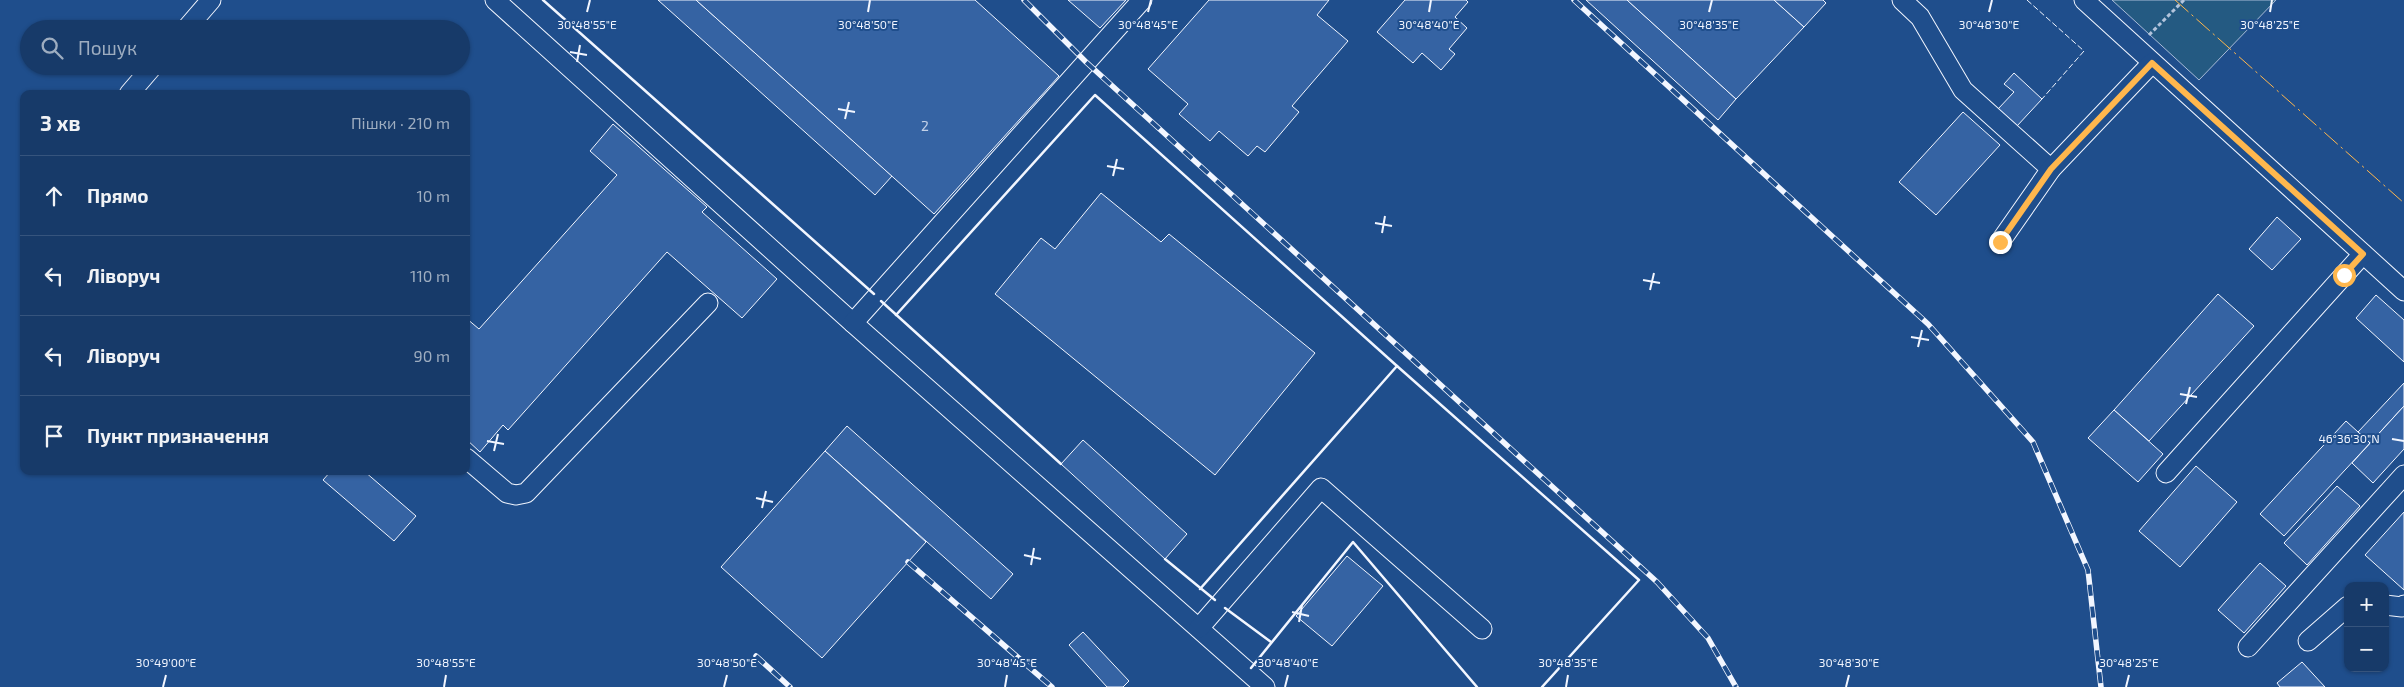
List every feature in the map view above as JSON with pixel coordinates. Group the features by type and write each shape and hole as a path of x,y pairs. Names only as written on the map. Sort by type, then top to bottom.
{"lane":[{"path":"194,20 211,0"},
{"path":"495,0 853,323 1265,687"},
{"path":"853,323 1142,0"},
{"path":"1902,0 1920,17 1963,90 2051,169"},
{"path":"2084,0 2404,291"},
{"path":"2000,242 2051,169 2152,63"},
{"path":"132,90 145,75"},
{"path":"2166,473 2363,254"},
{"path":"470,461 508,493 516,495 526,493 708,304"},
{"path":"2248,647 2404,475"},
{"path":"1199,628 1321,488 1482,629"},
{"path":"2389,605 2402,607 2404,605"},
{"path":"2308,641 2344,610"}],"path":[{"path":"2136,48 2184,0"}],"shaded area":[{"path":"2112,0 2276,0 2199,80"}],"building":[{"path":"658,0 696,0 892,176 875,195"},
{"path":"696,0 975,0 1059,76 934,214"},
{"path":"1068,0 1126,0 1100,28"},
{"path":"1209,0 1329,0 1317,15 1348,41 1292,106 1299,112 1265,152 1257,146 1248,156 1219,131 1210,141 1179,114 1188,104 1148,69"},
{"path":"1405,0 1466,0 1468,2 1455,17 1467,28 1449,49 1455,54 1441,70 1422,53 1413,63 1377,32"},
{"path":"1586,0 1627,0 1736,99 1718,120"},
{"path":"1627,0 1774,0 1804,27 1736,99"},
{"path":"1774,0 1823,0 1826,3 1804,27"},
{"path":"2014,73 2042,99 2017,126 1998,109 2014,92 2004,84"},
{"path":"1963,112 2000,145 1936,215 1899,182"},
{"path":"613,124 707,207 702,212 777,279 742,318 667,252 508,430 503,425 480,452 470,443 470,321 479,329 617,175 590,151"},
{"path":"1101,193 1161,242 1169,234 1315,353 1215,475 995,294 1041,238 1055,249"},
{"path":"2277,217 2301,239 2272,270 2249,249"},
{"path":"2218,294 2254,326 2149,441 2114,410"},
{"path":"2376,295 2404,320 2404,362 2356,318"},
{"path":"2404,383 2404,406 2370,443 2358,432"},
{"path":"2404,406 2404,449 2373,483 2352,463"},
{"path":"2114,410 2163,454 2138,482 2088,438"},
{"path":"2346,421 2370,443 2284,536 2260,514"},
{"path":"847,426 1013,574 991,599 825,451"},
{"path":"1083,440 1187,534 1165,559 1061,464"},
{"path":"825,451 926,542 822,658 721,567"},
{"path":"2196,466 2237,502 2180,567 2139,531"},
{"path":"327,475 369,475 416,516 394,541 323,480"},
{"path":"2337,486 2360,506 2307,565 2284,543"},
{"path":"2404,512 2404,590 2365,555"},
{"path":"1347,556 1383,586 1332,646 1296,616"},
{"path":"2260,563 2286,586 2244,633 2218,610"},
{"path":"1083,632 1129,681 1123,687 1107,687 1069,645"},
{"path":"2302,662 2325,687 2280,687 2277,683"}],"railway":[{"path":"1024,0 1086,62 1657,582 1708,638 1736,687"},
{"path":"1574,0 1928,324 2033,442 2088,570 2101,687"},
{"path":"908,562 1052,687"},
{"path":"756,656 790,687"}],"fence":[{"path":"2027,0 2084,51 2042,99"}],"wall":[{"path":"543,0 874,294"},
{"path":"896,315 1095,95 1397,366"},
{"path":"881,301 1061,464"},
{"path":"1200,589 1397,366 1639,580 1542,687"},
{"path":"1251,668 1353,542 1477,687"},
{"path":"1165,559 1215,600"},
{"path":"1225,608 1271,642"}],"power":[{"path":"2175,0 2404,203"}],"route":[{"path":"2000,242 2051,169 2152,63 2363,254 2344,275"}]}
